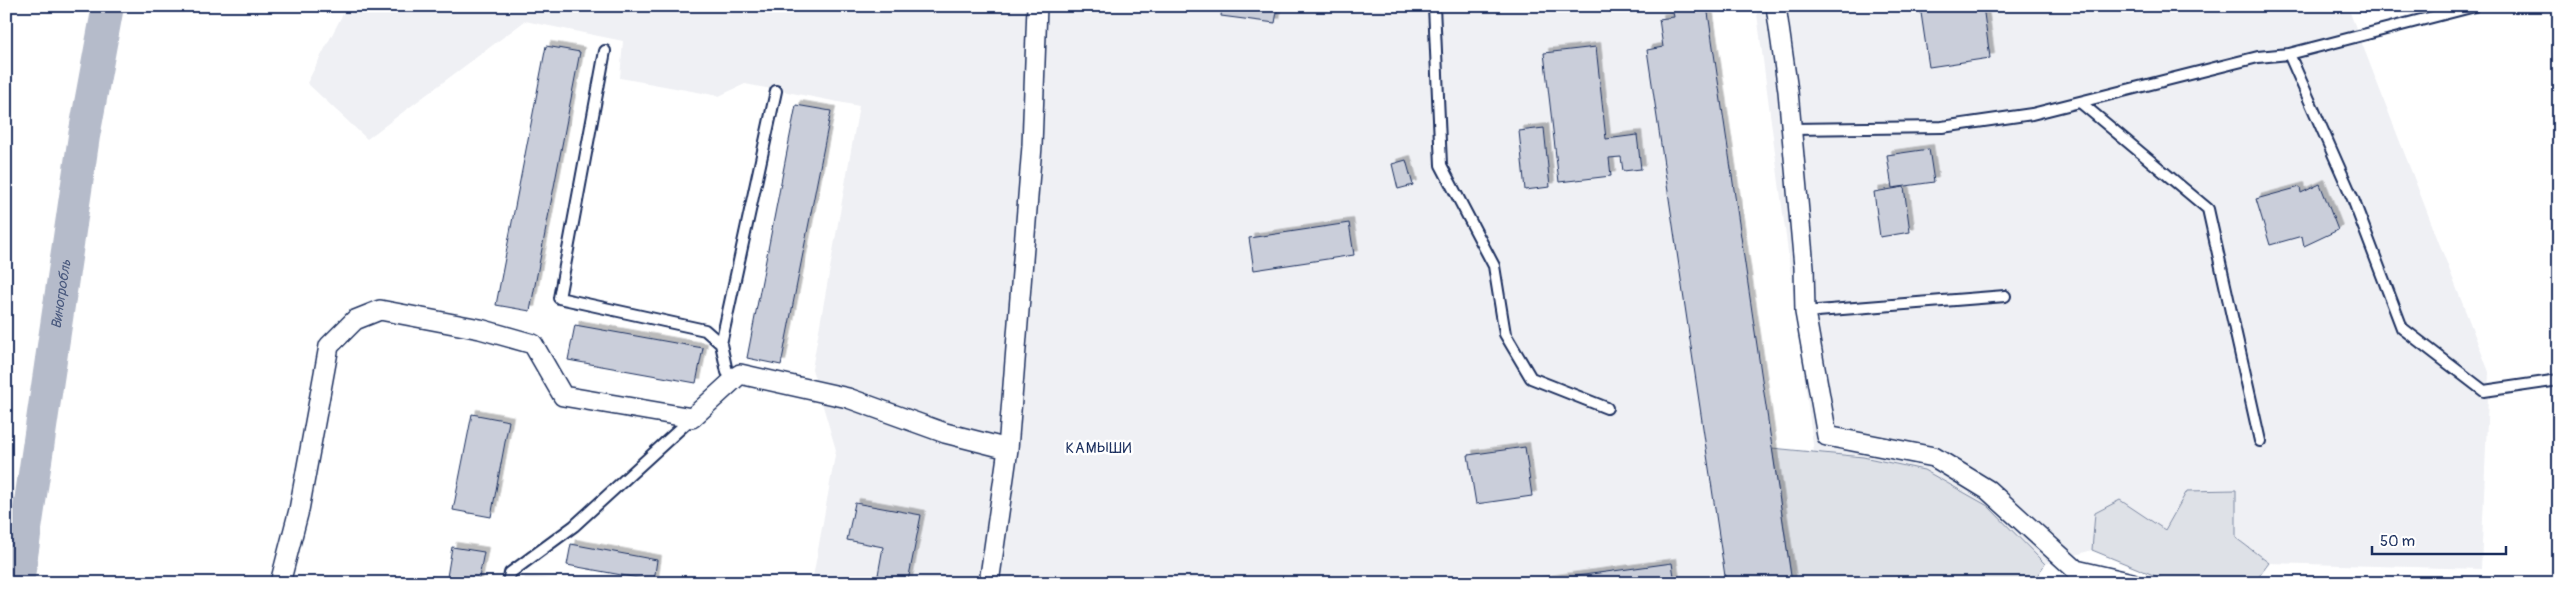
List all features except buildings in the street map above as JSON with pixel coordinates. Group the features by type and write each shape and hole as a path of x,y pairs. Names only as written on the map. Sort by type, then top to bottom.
{"street":[{"path":"989,583 1008,448 1032,146 1037,6"},
{"path":"1776,6 1791,129 1804,267 1805,312 1827,436 1934,457 1988,490 2076,570 2132,583"},
{"path":"280,583 299,510 329,346 355,320 380,310 480,329 533,344 563,396 692,418 740,374 848,398 945,433 1008,448"}],"lane":[{"path":"1434,6 1440,165 1494,266 1505,334 1531,378 1607,408"},
{"path":"1791,129 1942,127 2032,114 2258,56 2289,54 2475,6"},
{"path":"605,51 559,298 705,330 721,344"},
{"path":"2289,54 2353,199 2402,328 2484,391 2559,380"},
{"path":"740,374 726,372 721,344 776,91"},
{"path":"2080,102 2208,209 2260,441"},
{"path":"1805,312 2006,296"},
{"path":"508,583 510,573 574,526 692,418"}],"shaded area":[{"path":"347,6 1707,6 1792,583 812,583 836,450 812,369 859,106 745,84 719,96 620,78 623,41 525,21 367,139 307,83"},
{"path":"1756,6 2343,6 2349,10 2489,372 2481,569 2269,563 2236,538 2236,490 2187,491 2165,530 2095,513 2092,550 2045,564 1988,506 1924,470 1863,457 1814,452"},
{"path":"1772,448 1863,457 1924,470 1988,506 2045,564 2032,583 1792,583"},
{"path":"2236,490 2236,538 2269,563 2257,579 2163,579 2092,550 2095,513 2120,500 2165,530 2187,491"},
{"path":"525,575 574,583 524,583"}],"waterway":[{"name":"Виногробль","path":"18,583 84,136 108,6"}],"district":[{"name":"КАМЫШИ","path":"1099,448"}]}
